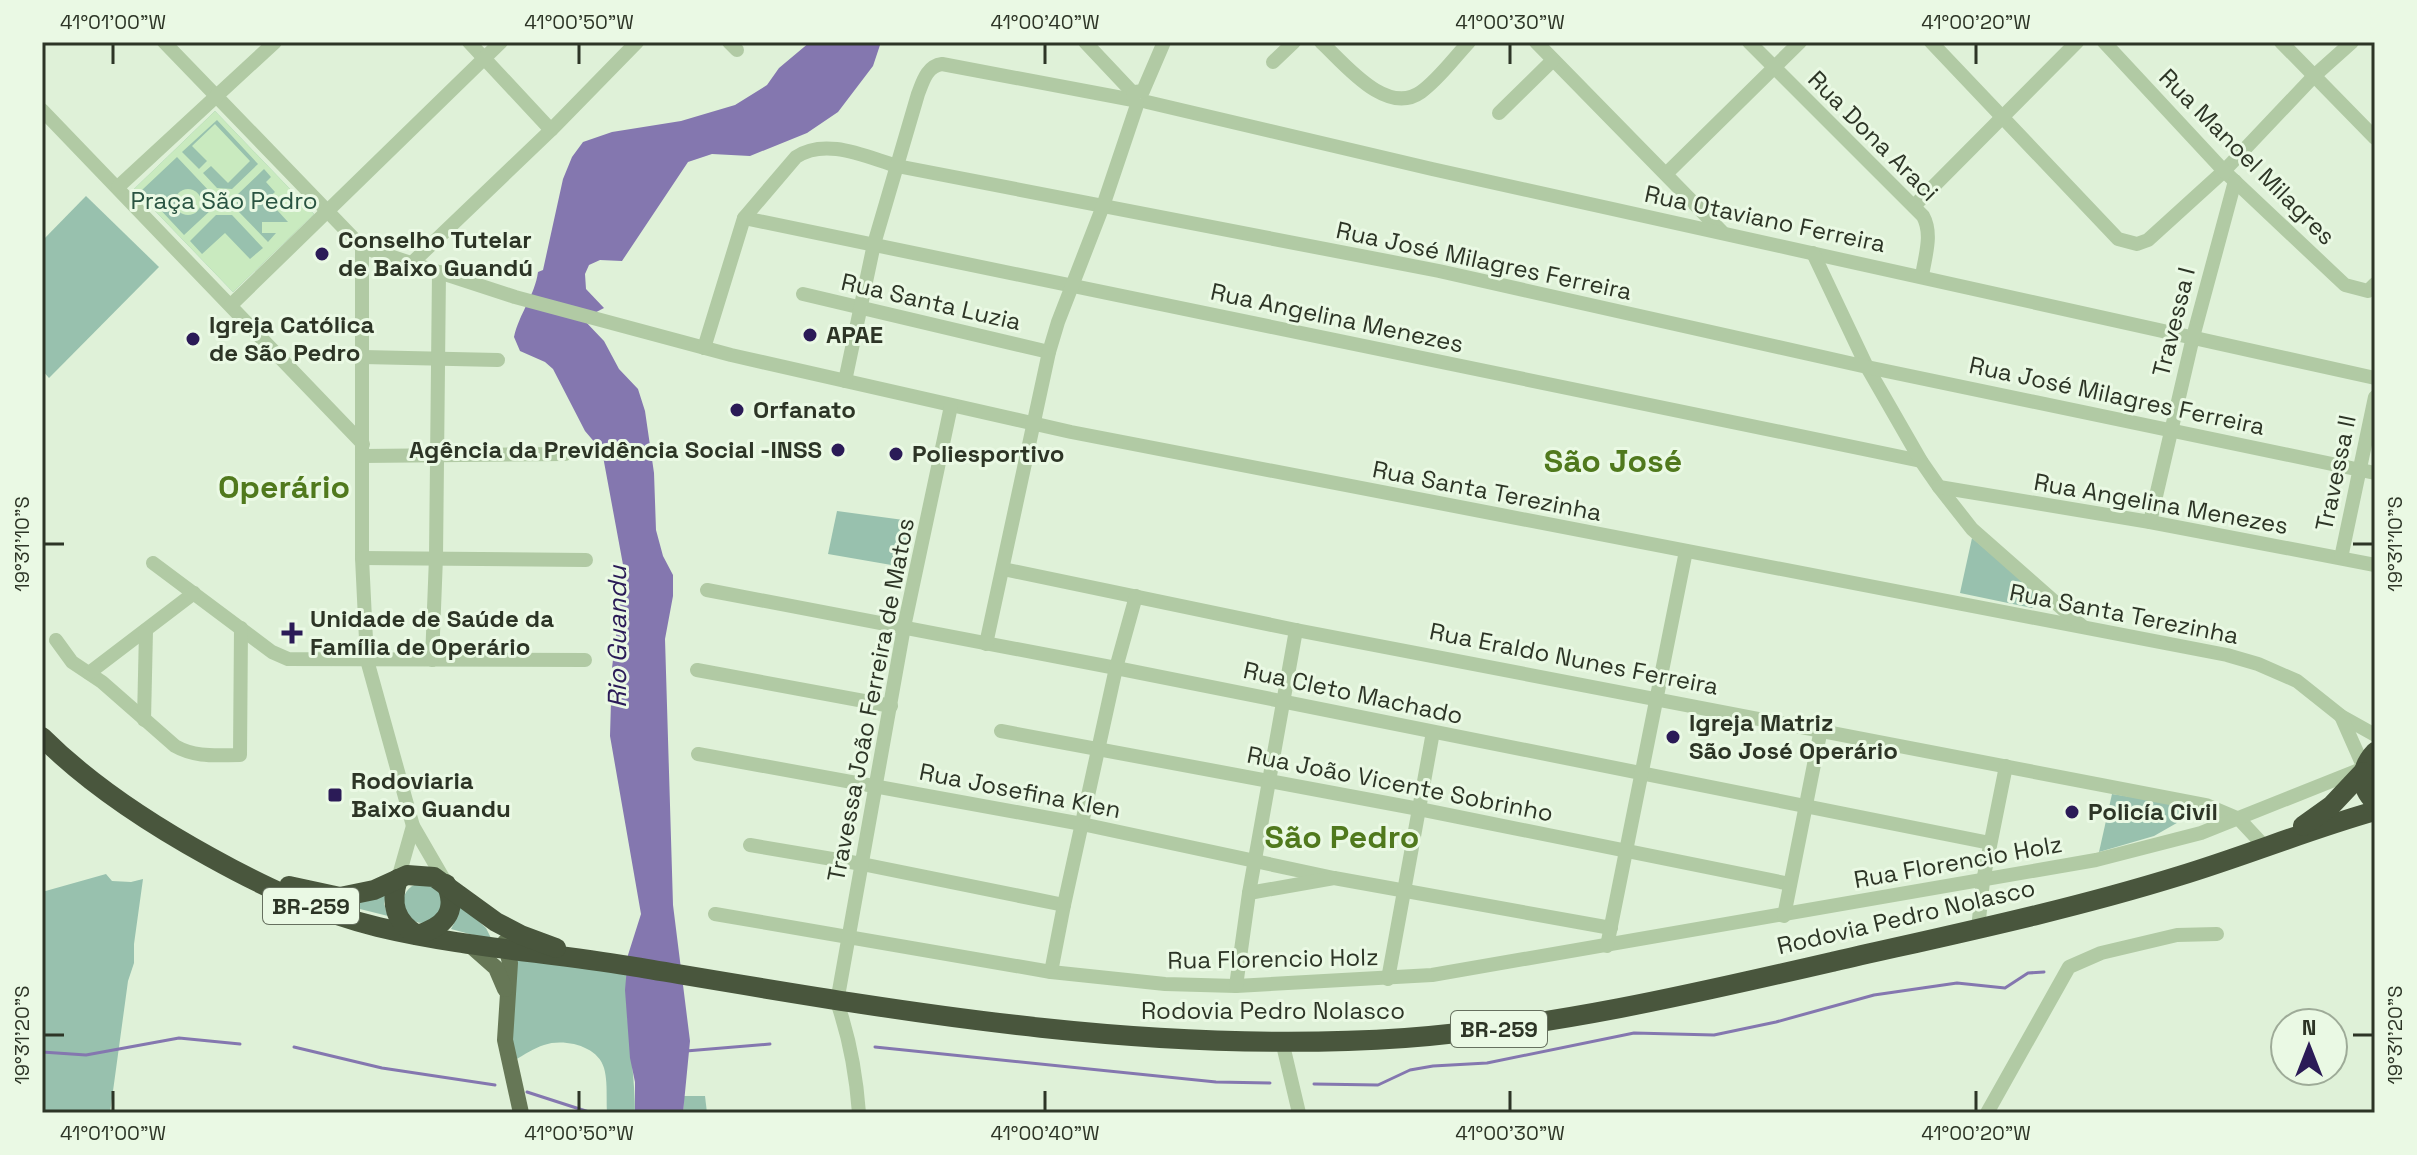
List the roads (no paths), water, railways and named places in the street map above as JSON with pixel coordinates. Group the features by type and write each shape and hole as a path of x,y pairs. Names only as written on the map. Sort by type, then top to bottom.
{"highway":[{"name":"Rodovia Pedro Nolasco","path":"42,737 153,826 285,897 342,918 470,945 593,960 837,1002 1107,1036 1282,1041 1402,1038 1535,1023 1628,1008 1978,929 2172,878 2375,811"},
{"path":"2367,764 2366,790 2375,802"},
{"name":"Rodovia Pedro Nolasco","path":"2270,845 2331,806 2367,764"},
{"name":"Rodovia Pedro Nolasco","path":"212,858 324,895 355,895 398,879"},
{"path":"424,875 446,884 451,902 446,920 417,935 401,924 395,910 398,879 424,875"},
{"name":"Rodovia Pedro Nolasco","path":"446,884 496,922 535,941 593,960"}],"main road":[{"path":"496,922 509,951 505,1025 507,1052 521,1113"},
{"path":"470,945 496,968 504,983 507,1000"}],"street":[{"path":"164,42 362,247 362,558 367,660 413,826 446,884"},
{"path":"118,187 275,42"},
{"path":"469,42 551,130"},
{"path":"231,305 501,42"},
{"path":"413,262 551,130 637,42"},
{"path":"1085,42 1139,98"},
{"path":"986,644 1049,352 1139,98 1164,42"},
{"path":"1273,62 1294,42"},
{"path":"1321,42 1370,87 1387,97 1399,99 1421,92 1469,42"},
{"path":"1536,42 1722,232"},
{"name":"Rua Dona Araci","path":"1749,42 1914,206 1929,226 1922,276"},
{"path":"1666,174 1800,42"},
{"path":"1931,42 2118,239 2137,244 2148,240 2229,176 2314,76 2352,42"},
{"path":"1914,206 2077,42"},
{"name":"Rua Manoel Milagres","path":"2104,42 2229,176 2345,285 2372,287"},
{"path":"2281,42 2375,138"},
{"path":"1499,113 1553,60"},
{"name":"Rua Otaviano Ferreira","path":"897,166 928,71 934,65 942,64 1139,98 1432,169 2375,378"},
{"path":"42,110 231,305 363,450 437,456 565,454"},
{"name":"Rua José Milagres Ferreira","path":"704,348 744,218 788,165 806,150 829,148 897,166 1439,271 1867,367 2375,473"},
{"path":"845,381 874,244 897,166"},
{"name":"Travessa I","path":"2150,522 2229,176"},
{"name":"Rua Angelina Menezes","path":"744,218 1921,461"},
{"name":"Rua Santa Terezinha","path":"362,247 515,297 615,325 951,406 2203,650 2258,664 2297,681 2341,716 2375,735"},
{"path":"1813,253 1867,367 1939,487 1972,529 2082,626"},
{"path":"432,660 439,272"},
{"name":"Rua Santa Luzia","path":"803,294 1049,352"},
{"path":"363,357 498,360"},
{"name":"Travessa II","path":"2341,558 2375,397"},
{"name":"Travessa João Ferreira de Matos","path":"837,1002 904,627 951,406"},
{"name":"Rua Angelina Menezes","path":"1939,487 2150,522 2375,565"},
{"path":"1607,946 1686,551"},
{"path":"362,558 586,560"},
{"path":"153,563 280,657 296,661 585,660"},
{"name":"Rua Eraldo Nunes Ferreira","path":"1003,569 1296,630 2206,805 2239,819 2270,845"},
{"name":"Rua Cleto Machado","path":"707,590 1284,701 1990,843"},
{"path":"89,673 194,593"},
{"path":"1051,972 1116,668 1136,596"},
{"path":"2039,619 2053,602"},
{"path":"56,640 72,662 89,673 164,739 187,753 240,755 241,628"},
{"path":"144,720 146,630"},
{"path":"1236,986 1249,893 1296,630"},
{"path":"697,670 891,706"},
{"path":"2341,716 2367,764"},
{"path":"1784,916 1821,729"},
{"name":"Rua João Vicente Sobrinho","path":"1001,731 1419,809 1790,884"},
{"path":"1388,979 1433,732"},
{"name":"Rua Josefina Klen","path":"698,754 1082,824 1334,878 1611,928"},
{"name":"Rua Florencio Holz","path":"715,914 989,963 1165,984 1236,986 1388,979 1432,975 1784,916 2125,854 2239,819 2367,764"},
{"path":"1978,929 1983,881 2006,766"},
{"path":"398,879 413,826"},
{"path":"750,845 1064,905"},
{"path":"1249,893 1334,878"},
{"path":"1987,1113 2069,967 2101,953 2177,935 2217,934"},
{"path":"837,1002 856,1068 859,1113"},
{"path":"1282,1041 1299,1113"}],"water":[{"name":"Rio Guandu","path":"810,42 881,42 873,66 838,112 807,133 750,156 712,154 688,162 622,261 600,260 589,265 585,274 586,289 604,308 583,319 604,341 619,369 638,389 645,411 654,473 656,530 663,556 673,575 673,596 665,639 673,905 690,1041 683,1113 635,1113 635,1082 625,990 628,955 641,914 610,736 612,668 624,570 602,451 585,431 553,369 520,351 514,337 538,272 543,270 563,179 572,157 583,142 612,132 681,121 735,105 767,85 779,68"}],"waterway":[{"path":"1314,1084 1378,1085 1410,1070 1487,1063 1634,1033 1714,1035 1776,1022 1874,995 1957,983 2005,988 2028,973 2044,972"},
{"path":"42,1052 86,1055 179,1038 240,1044"},
{"path":"686,1051 770,1044"},
{"path":"294,1047 382,1068 495,1085"},
{"path":"875,1047 1216,1082 1270,1083"},
{"path":"527,1092 592,1113"}],"place":[{"name":"Conselho Tutelar de Baixo Guandú","path":"322,254"},
{"name":"APAE","path":"810,335"},
{"name":"Igreja Católica de São Pedro","path":"193,339"},
{"name":"Orfanato","path":"737,410"},
{"name":"Agência da Previdência Social -INSS","path":"838,450"},
{"name":"Poliesportivo","path":"896,454"},
{"name":"Unidade de Saúde da Família de Operário","path":"292,633"},
{"name":"Igreja Matriz São José Operário","path":"1673,737"},
{"name":"Rodoviaria Baixo Guandu","path":"335,795"},
{"name":"Policía Civil","path":"2072,812"}],"district":[{"name":"São José","path":"1613,461"},
{"name":"Operário","path":"284,487"},
{"name":"São Pedro","path":"1342,837"}],"park label":[{"name":"Praça São Pedro","path":"224,201"}]}
